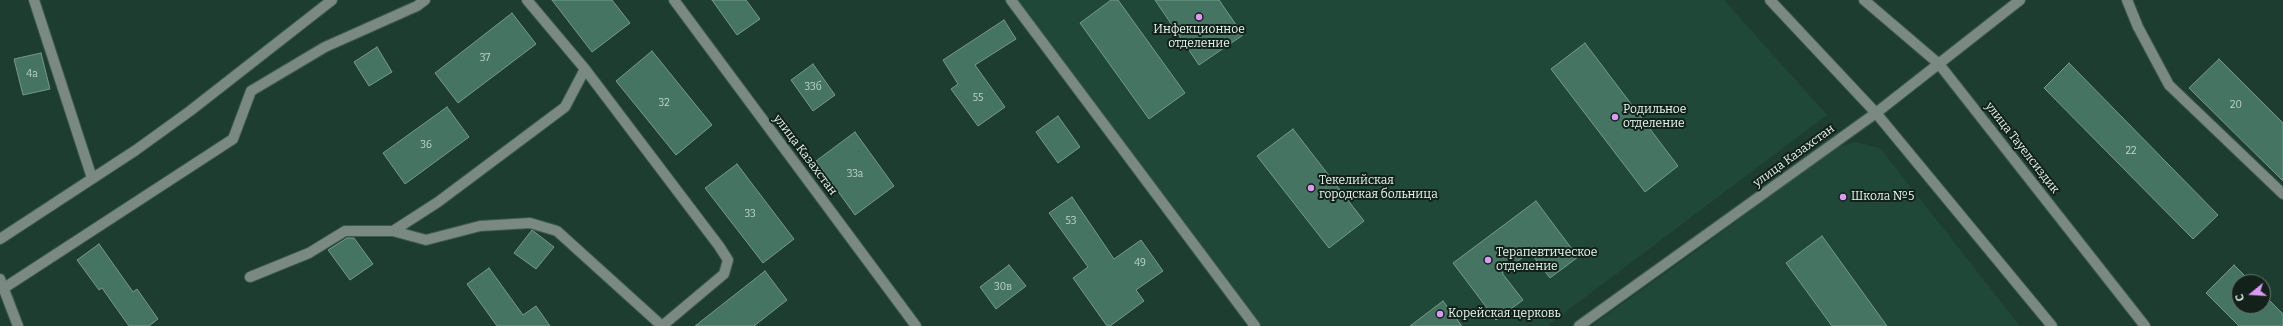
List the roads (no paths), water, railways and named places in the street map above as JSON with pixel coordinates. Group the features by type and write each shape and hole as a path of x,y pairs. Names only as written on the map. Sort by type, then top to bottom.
{"street":[{"path":"34,0 92,178"},
{"path":"0,239 190,111 332,0"},
{"path":"18,326 2,284 232,138 251,91 325,47 417,6 425,0"},
{"path":"250,277 310,253 345,231 393,231 426,240 480,226 530,223 557,232 662,326 724,274 728,260 585,69 527,0"},
{"name":"улица Казахстан","path":"674,0 916,326"},
{"path":"1011,0 1256,326"},
{"path":"1770,0 1876,113 2052,326"},
{"name":"улица Тауелсиздик","path":"1864,0 1939,64 2145,326"},
{"name":"улица Казахстан","path":"1579,326 1876,113 2020,0"},
{"path":"2127,0 2138,27 2169,85 2283,194"},
{"path":"393,231 438,202 565,107 585,69"}],"place":[{"name":"Инфекционное отделение","path":"1199,17"},
{"name":"Родильное отделение","path":"1615,117"},
{"name":"Текелийская городская больница","path":"1311,188"},
{"name":"Школа №5","path":"1843,197"},
{"name":"Терапевтическое отделение","path":"1488,260"},
{"name":"Корейская церковь","path":"1440,314"}]}
